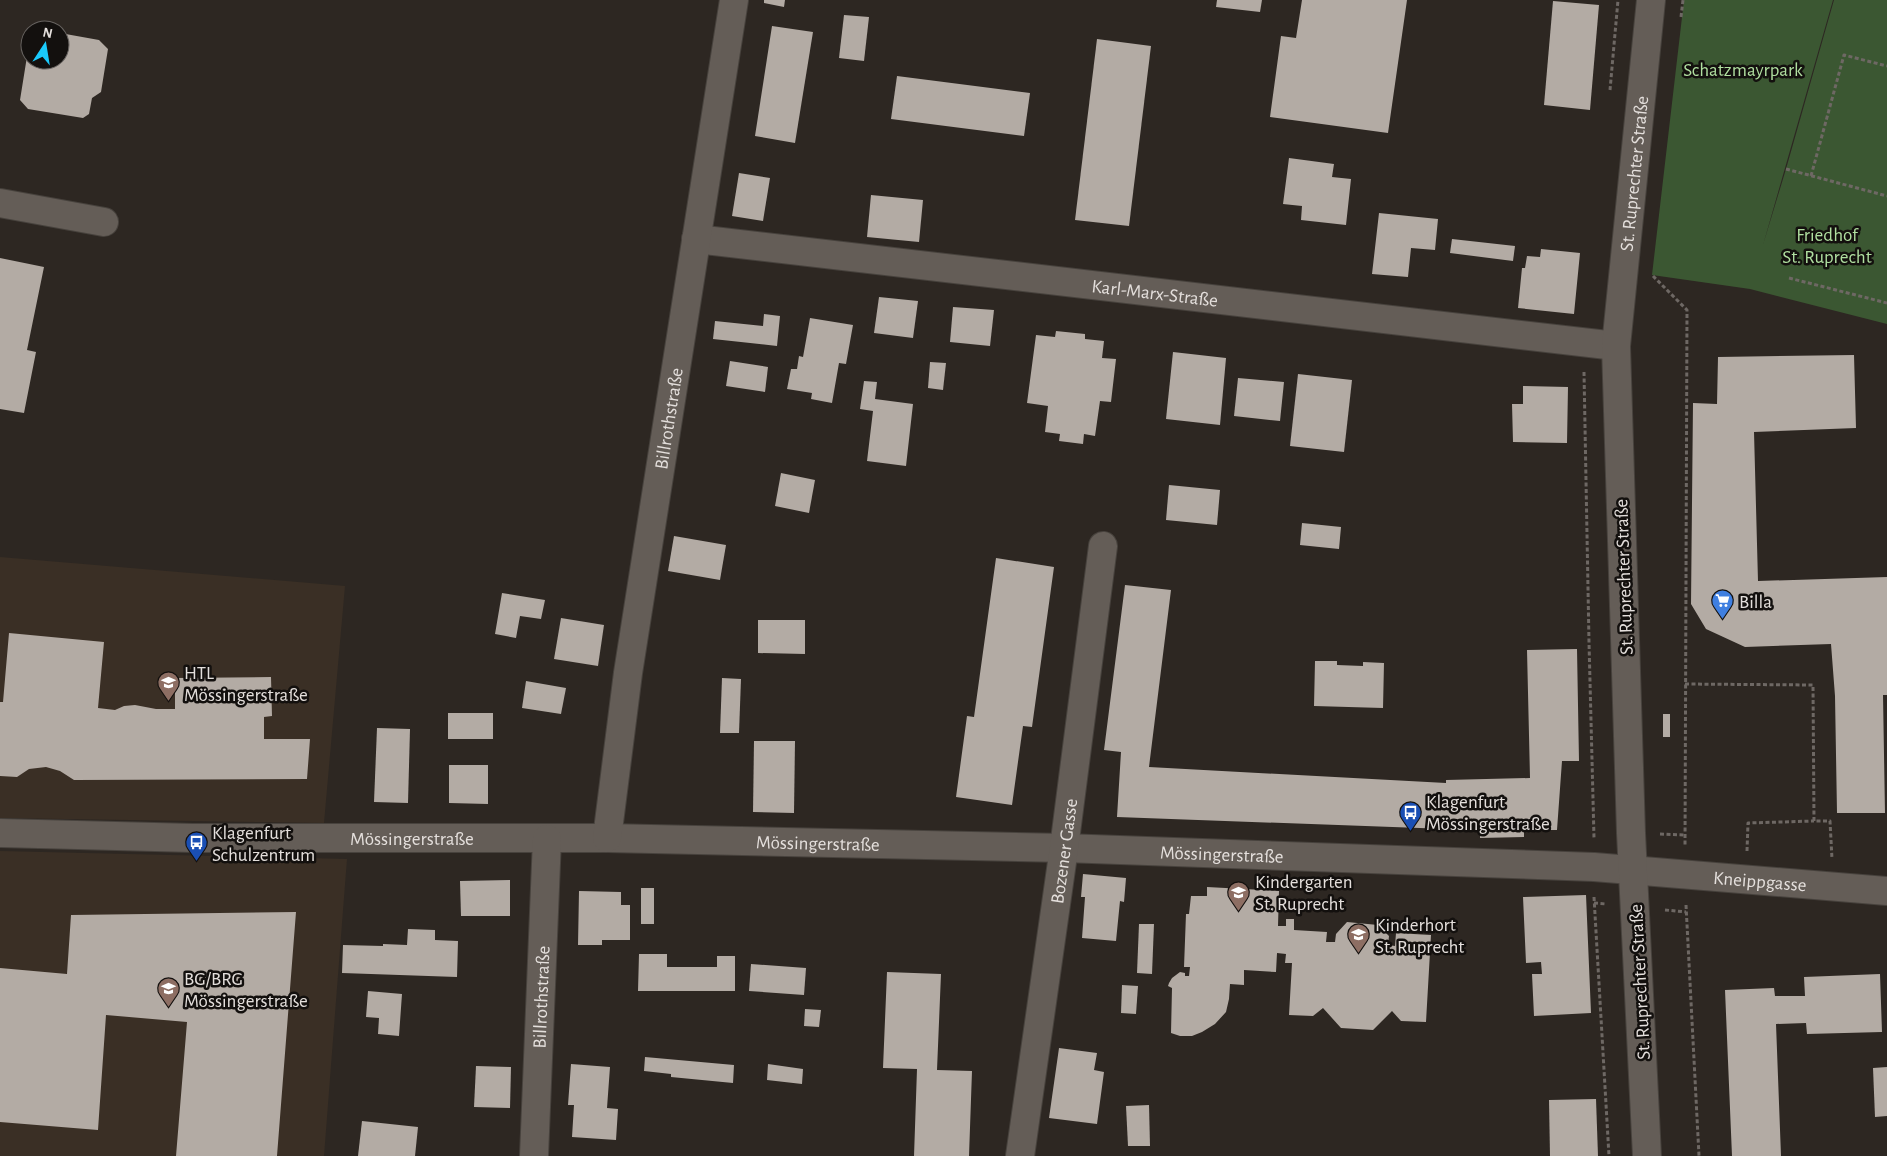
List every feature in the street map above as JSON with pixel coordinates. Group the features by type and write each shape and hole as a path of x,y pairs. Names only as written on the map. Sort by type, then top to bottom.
{"street":[{"name":"Billrothstraße","path":"608,838 628,674 734,0"},
{"name":"St. Ruprechter Straße","path":"1648,1156 1633,871 1616,346 1650,0"},
{"path":"0,203 104,222"},
{"name":"Karl-Marx-Straße","path":"696,239 1616,346"},
{"name":"Bozener Gasse","path":"1020,1156 1064,848 1103,546"},
{"name":"Mössingerstraße","path":"0,833 193,838 608,838 1064,848 1594,867 1633,871"},
{"name":"Billrothstraße","path":"534,1156 547,839"},
{"name":"Kneippgasse","path":"1633,871 1887,891"}],"path":[{"path":"1681,20 1683,0"},
{"path":"1811,176 1844,55 1887,66"},
{"path":"1786,169 1887,196"},
{"path":"1652,275 1687,310 1685,835"},
{"path":"1788,278 1887,304"},
{"path":"1584,365 1588,642 1594,832"},
{"path":"1686,684 1813,686 1814,821"},
{"path":"1746,880 1748,823 1830,821 1834,887"},
{"path":"1594,903 1609,1156"},
{"path":"1686,912 1699,1156"}],"shaded area":[{"name":"HTL Mössingerstraße","path":"0,557 345,586 324,823 0,818"},
{"name":"BG/BRG Mössingerstraße","path":"0,851 347,859 324,1156 0,1156"}],"green space":[{"path":"1684,0 1833,0 1763,245 1834,0 1887,0 1887,324 1750,289 1652,275"}],"building":[{"path":"764,0 785,0 784,7 764,3"},
{"path":"1217,0 1262,0 1260,12 1216,7"},
{"path":"1302,0 1407,0 1388,133 1270,117 1281,36 1296,38"},
{"path":"1553,1 1599,5 1590,110 1544,105"},
{"path":"844,15 869,17 864,61 839,58"},
{"path":"772,26 813,32 795,143 755,136"},
{"path":"70,35 99,40 108,49 101,92 92,98 89,114 83,118 28,109 20,100 25,70 70,70"},
{"path":"1097,39 1151,46 1129,226 1075,220"},
{"path":"897,76 1030,93 1024,136 891,119"},
{"path":"1289,158 1334,164 1332,177 1351,179 1346,225 1301,220 1302,206 1283,204"},
{"path":"739,173 770,178 763,221 732,216"},
{"path":"871,195 923,200 919,242 867,237"},
{"path":"1379,213 1438,219 1435,250 1411,248 1408,277 1372,274"},
{"path":"1452,239 1515,246 1513,261 1450,253"},
{"path":"1541,249 1580,253 1574,314 1518,308 1522,268 1525,268 1527,256 1540,257"},
{"path":"0,258 44,267 27,350 36,352 24,413 0,409"},
{"path":"879,297 918,301 913,338 874,333"},
{"path":"953,307 994,310 990,346 950,342"},
{"path":"764,314 780,316 777,346 713,339 715,321 763,326"},
{"path":"810,318 853,325 846,364 839,363 832,403 811,399 812,393 787,389 791,369 797,369 799,356 803,357"},
{"path":"1056,331 1085,334 1085,339 1104,341 1102,358 1116,359 1111,402 1100,401 1095,436 1084,434 1083,444 1059,441 1060,434 1045,432 1048,406 1027,403 1036,335 1055,337"},
{"path":"1173,352 1226,358 1220,425 1166,419"},
{"path":"1854,355 1856,428 1754,432 1758,581 1887,577 1887,695 1883,695 1885,813 1837,813 1835,696 1831,644 1745,647 1706,629 1691,604 1693,403 1717,404 1718,357"},
{"path":"730,361 768,367 765,392 726,386"},
{"path":"930,362 946,363 943,390 928,388"},
{"path":"1298,374 1352,380 1344,452 1290,446"},
{"path":"1238,378 1284,382 1280,421 1234,416"},
{"path":"864,381 877,382 875,399 913,404 906,466 867,461 873,411 860,409"},
{"path":"1523,386 1568,387 1567,443 1513,442 1512,404 1523,404"},
{"path":"781,473 815,480 809,513 775,506"},
{"path":"1169,485 1220,490 1217,525 1166,520"},
{"path":"1302,523 1341,527 1339,549 1300,545"},
{"path":"674,536 726,545 720,580 668,571"},
{"path":"996,558 1054,567 1032,727 1023,726 1012,805 956,797 967,716 974,717"},
{"path":"1125,585 1171,590 1149,767 1446,783 1446,780 1530,778 1527,650 1577,649 1579,761 1562,761 1557,830 1524,830 1524,837 1480,838 1480,829 1117,817 1121,752 1104,750"},
{"path":"502,593 545,600 541,619 520,616 516,638 495,634"},
{"path":"561,618 604,625 598,666 554,659"},
{"path":"758,620 805,620 805,654 758,653"},
{"path":"9,633 104,642 98,708 115,710 124,706 135,705 156,709 175,709 175,678 271,677 272,716 264,717 264,739 310,739 307,779 74,780 60,771 46,767 29,769 17,777 0,776 0,702 3,702"},
{"path":"1315,661 1337,661 1337,665 1363,666 1363,662 1384,663 1383,708 1314,706"},
{"path":"722,678 741,679 739,733 720,733"},
{"path":"526,681 566,688 561,714 522,708"},
{"path":"448,713 493,713 493,739 448,739"},
{"path":"1663,714 1670,714 1670,737 1663,737"},
{"path":"377,728 410,729 408,803 374,802"},
{"path":"754,741 795,741 794,813 753,812"},
{"path":"449,765 488,765 488,804 449,803"},
{"path":"1083,874 1126,878 1124,902 1120,901 1116,941 1082,938 1085,897 1081,897"},
{"path":"510,880 510,916 461,916 460,881"},
{"path":"1207,887 1279,891 1278,926 1286,926 1286,919 1294,919 1294,930 1327,932 1326,942 1335,942 1336,934 1347,922 1378,925 1389,936 1388,945 1395,946 1396,933 1431,935 1426,1022 1401,1021 1392,1011 1373,1030 1341,1028 1323,1008 1313,1016 1289,1015 1292,963 1285,963 1286,954 1277,953 1276,972 1244,970 1244,985 1230,984 1226,1012 1215,1024 1192,1036 1180,1036 1171,1033 1172,988 1168,986 1172,978 1180,972 1185,973 1185,976 1189,976 1190,967 1184,967 1186,914 1189,914 1191,896 1207,896"},
{"path":"641,888 654,888 654,924 641,924"},
{"path":"579,891 621,892 621,905 630,905 630,940 602,940 602,945 578,945"},
{"path":"1586,895 1591,1013 1534,1016 1532,974 1542,974 1541,962 1526,963 1523,897"},
{"path":"296,912 277,1156 176,1156 187,1022 106,1015 98,1130 0,1122 0,968 67,974 71,915"},
{"path":"1139,924 1154,924 1152,974 1137,973"},
{"path":"408,929 435,930 435,940 458,941 457,977 342,973 343,945 407,945"},
{"path":"639,954 667,954 667,967 717,967 717,956 735,956 735,991 638,991"},
{"path":"751,964 806,968 804,995 749,991"},
{"path":"887,972 941,974 937,1070 972,1071 969,1156 914,1156 917,1069 883,1068"},
{"path":"1880,974 1882,1032 1807,1034 1806,1023 1776,1024 1781,1156 1732,1156 1725,990 1774,988 1775,996 1805,996 1804,977"},
{"path":"1122,985 1138,986 1136,1014 1121,1013"},
{"path":"368,991 402,994 399,1036 378,1034 379,1018 366,1017"},
{"path":"805,1009 821,1010 819,1027 804,1026"},
{"path":"1059,1048 1097,1053 1094,1070 1104,1072 1097,1124 1049,1118"},
{"path":"645,1057 734,1065 733,1083 671,1077 671,1074 644,1071"},
{"path":"571,1064 610,1067 607,1108 618,1109 616,1140 572,1137 574,1105 568,1105"},
{"path":"768,1064 803,1069 802,1084 767,1080"},
{"path":"476,1066 511,1067 510,1108 474,1107"},
{"path":"1887,1067 1887,1116 1875,1117 1873,1068"},
{"path":"1596,1099 1598,1156 1550,1156 1549,1100"},
{"path":"1149,1105 1150,1146 1128,1146 1126,1106"},
{"path":"362,1121 418,1127 415,1156 358,1156"}],"place":[{"name":"Billa","path":"1723,620"},
{"name":"HTL Mössingerstraße","path":"168,702"},
{"name":"Klagenfurt Mössingerstraße","path":"1410,831"},
{"name":"Klagenfurt Schulzentrum","path":"196,862"},
{"name":"Kindergarten St. Ruprecht","path":"1239,911"},
{"name":"Kinderhort St. Ruprecht","path":"1359,954"},
{"name":"BG/BRG Mössingerstraße","path":"168,1008"}],"park label":[{"name":"Schatzmayrpark","path":"1743,69"},
{"name":"Friedhof St. Ruprecht","path":"1827,245"}]}
